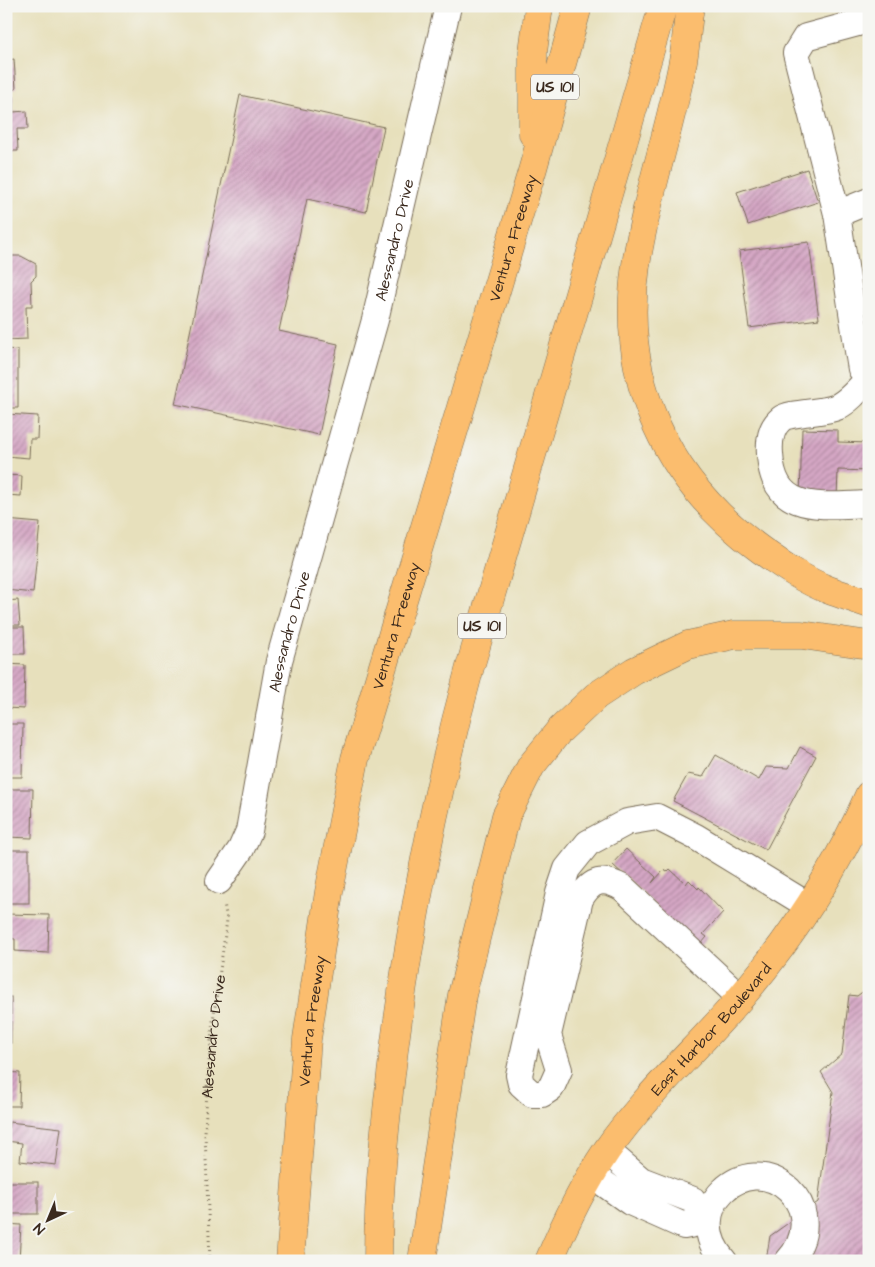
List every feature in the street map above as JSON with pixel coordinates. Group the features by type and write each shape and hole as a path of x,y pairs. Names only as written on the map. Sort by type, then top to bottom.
{"main road":[{"path":"533,168 533,52 539,6"},
{"name":"Ventura Freeway","path":"290,1261 307,1039 329,892 355,759 533,168 578,6"},
{"name":"US 101","path":"378,1261 384,1132 401,996 427,839 446,755 472,657 663,6"},
{"path":"690,6 682,66 646,214 636,266 632,326 641,383 651,415 663,441 684,475 710,507 744,538 783,566 828,590 869,604"},
{"path":"422,1261 462,995 506,816 531,766 559,731 596,696 634,671 688,645 734,635 802,635 869,645"},
{"name":"East Harbor Boulevard","path":"549,1261 579,1197 607,1151 640,1108 741,998 792,933 839,855 869,795"}],"street":[{"name":"Alessandro Drive","path":"219,881 242,849 249,832 279,661 375,320 448,6"},
{"path":"869,20 806,37 796,53 837,214 861,369 868,379 852,396 836,407 782,418 771,432 769,447 771,473 793,500 809,505 869,504"},
{"path":"837,214 869,202"},
{"path":"741,998 623,888 604,881 596,882 587,888 580,899 548,1035 557,1057 559,1070 551,1088 542,1094 532,1094 521,1084 519,1075 559,893 567,869 588,843 627,822 657,817 696,837 809,906"},
{"path":"607,1151 642,1180 693,1200 708,1221"},
{"path":"592,1175 630,1202 684,1226 708,1221"},
{"path":"724,1261 715,1251 709,1236 708,1221 712,1205 721,1191 735,1181 751,1177 768,1178 783,1184 798,1202 804,1224 802,1240 795,1254 788,1261"}],"path":[{"name":"Alessandro Drive","path":"210,1261 205,1142 207,1098 212,1028 227,920 219,881"}],"building":[{"path":"6,52 8,60 14,59 16,89 6,90"},
{"path":"240,95 384,127 366,212 307,199 279,331 338,344 319,435 175,404"},
{"path":"6,96 13,96 13,112 27,111 28,129 17,129 18,151 6,151"},
{"path":"807,169 818,202 748,225 737,192"},
{"path":"809,242 819,319 749,328 739,251"},
{"path":"6,256 21,256 36,264 36,276 31,281 32,306 26,306 27,339 6,340"},
{"path":"6,349 18,350 18,408 6,408"},
{"path":"6,414 38,416 37,439 30,439 29,458 6,456"},
{"path":"802,429 838,430 838,442 869,443 869,471 838,470 837,498 800,497"},
{"path":"6,475 22,476 21,496 6,495"},
{"path":"6,520 40,523 33,593 6,590"},
{"path":"18,600 20,625 6,625 6,601"},
{"path":"6,627 24,627 25,654 6,654"},
{"path":"6,664 25,665 24,709 6,708"},
{"path":"6,724 23,724 22,777 6,777"},
{"path":"800,747 816,756 766,850 673,801 688,774 703,777 716,755 759,780 766,767 789,768"},
{"path":"6,789 33,789 32,838 6,837"},
{"path":"626,849 656,877 652,883 664,870 667,872 670,869 686,884 689,880 698,889 699,887 723,912 703,934 707,937 696,950 642,892 612,864"},
{"path":"6,850 29,850 29,903 6,903"},
{"path":"6,914 49,915 48,953 15,951 15,939 6,938"},
{"path":"869,987 869,1261 766,1261 770,1236 818,1202 833,1092 821,1072 842,1054 849,995 857,996"},
{"path":"6,997 11,997 11,1043 6,1043"},
{"path":"6,1072 20,1073 19,1106 6,1106"},
{"path":"9,1122 61,1128 56,1165 20,1161 22,1143 6,1141"},
{"path":"6,1182 38,1182 38,1214 6,1214"},
{"path":"6,1224 21,1225 19,1261 6,1261"}]}
